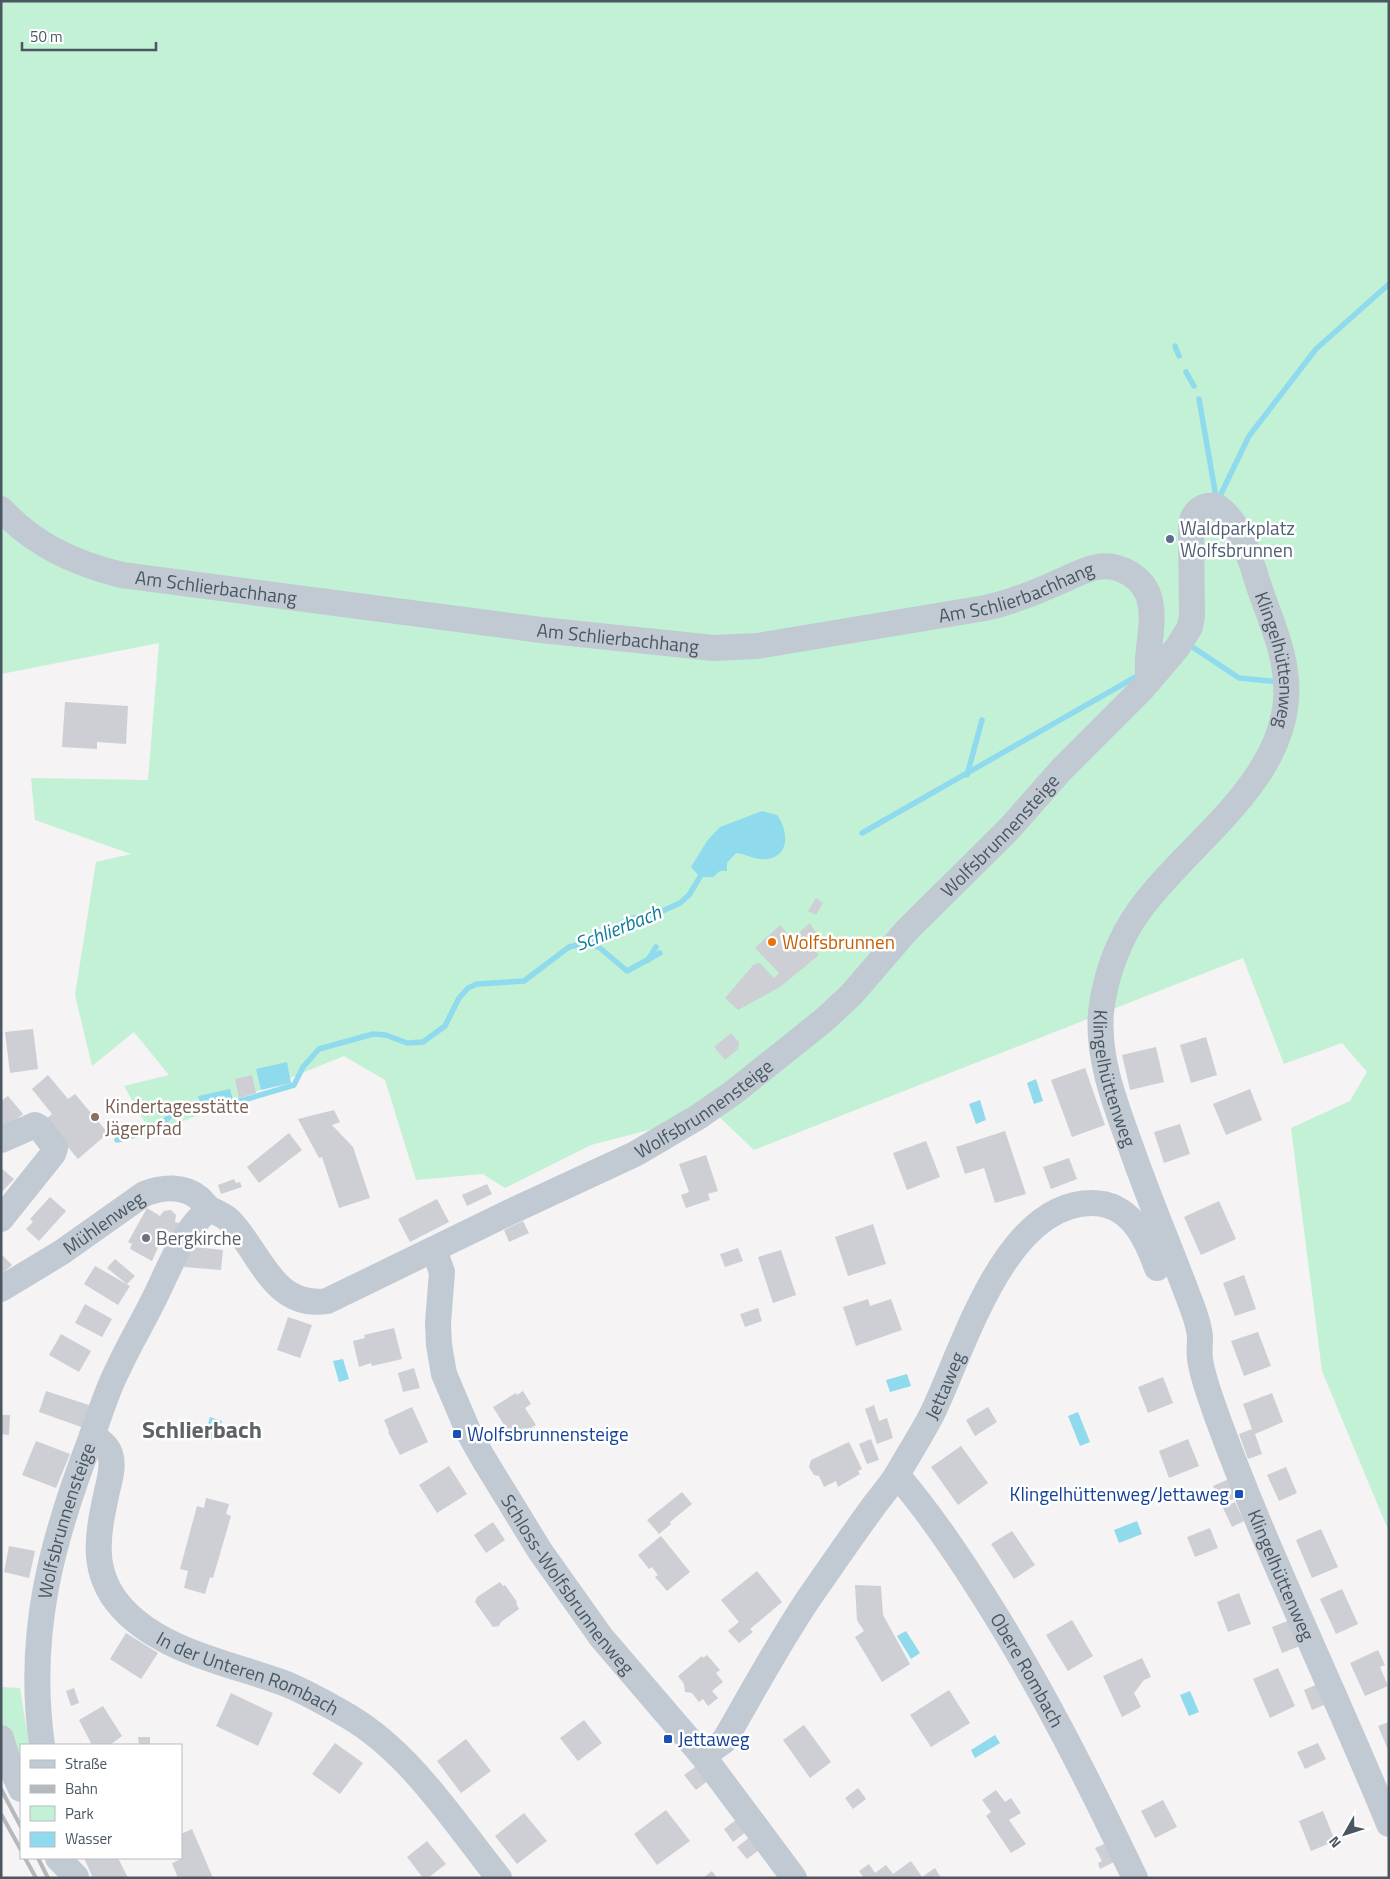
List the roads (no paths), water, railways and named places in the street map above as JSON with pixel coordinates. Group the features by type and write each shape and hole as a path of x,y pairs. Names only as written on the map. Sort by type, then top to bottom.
{"street":[{"name":"Klingelhüttenweg","path":"1148,681 1177,648 1190,627 1192,605 1191,523 1194,514 1201,508 1216,506 1224,512 1238,531 1275,630 1286,677 1284,716 1272,747 1251,783 1146,901 1130,924 1108,976 1101,1020 1104,1060 1119,1116 1190,1301 1200,1334 1201,1365 1219,1421 1248,1495 1389,1824"},
{"name":"Am Schlierbachhang","path":"1,509 36,541 63,556 122,575 541,630 714,648 757,646 998,605 1090,569 1112,567 1124,570 1135,577 1149,594 1152,617 1146,657 1148,681"},
{"name":"Wolfsbrunnensteige","path":"42,1744 36,1682 42,1607 64,1513 114,1377 166,1273 192,1227 209,1209 220,1213 230,1221 283,1291 302,1301 313,1303 327,1301 635,1154 698,1117 734,1092 843,1002 907,930 1009,829 1062,768 1148,681"},
{"path":"1,1140 35,1125 40,1128 56,1148 1,1219"},
{"name":"Mühlenweg","path":"1,1289 62,1252 150,1192 165,1189 183,1190 199,1198 209,1209"},
{"name":"Jettaweg","path":"704,1756 724,1741 808,1600 897,1475 930,1417 977,1313 998,1274 1026,1234 1058,1210 1084,1203 1110,1206 1130,1218 1146,1238 1185,1336 1200,1353"},
{"name":"Schloss-Wolfsbrunnenweg","path":"434,1250 442,1272 438,1323 439,1345 444,1374 469,1433 540,1551 579,1607 601,1637 704,1756 794,1878"},
{"name":"In der Unteren Rombach","path":"92,1435 108,1449 112,1464 98,1540 98,1559 102,1578 122,1608 142,1626 162,1638 190,1651 284,1683 347,1715 374,1732 408,1764 499,1878"},
{"name":"Obere Rombach","path":"897,1475 920,1501 964,1565 1045,1698 1135,1878"},
{"path":"1,1738 8,1761 20,1788"},
{"path":"59,1859 76,1878"},
{"path":"70,1859 76,1878"}],"water":[{"path":"762,811 777,815 781,821 785,841 780,853 775,857 763,859 736,853 727,863 727,871 720,871 713,877 700,877 691,867 707,841 720,827"},
{"path":"287,1062 291,1083 261,1090 256,1069"},
{"path":"1036,1079 1043,1101 1034,1104 1027,1083"},
{"path":"230,1089 233,1100 201,1108 198,1096"},
{"path":"980,1100 986,1120 976,1124 969,1104"},
{"path":"343,1359 349,1379 339,1382 333,1361"},
{"path":"907,1374 911,1386 890,1392 886,1380"},
{"path":"1078,1412 1090,1442 1080,1446 1068,1416"},
{"path":"210,1417 222,1421 215,1440 204,1437"},
{"path":"1137,1521 1142,1534 1119,1543 1114,1530"},
{"path":"906,1631 920,1653 911,1659 897,1636"},
{"path":"1190,1691 1199,1712 1189,1716 1180,1695"},
{"path":"995,1735 1000,1743 975,1758 971,1750"}],"waterway":[{"path":"1219,498 1249,436 1316,349 1389,284"},
{"path":"1175,346 1179,356"},
{"path":"1186,372 1194,386"},
{"path":"1199,399 1216,497"},
{"path":"1188,644 1239,678 1279,682"},
{"path":"862,833 1139,675"},
{"path":"967,775 982,720"},
{"name":"Schlierbach","path":"117,1140 150,1131 188,1104 200,1109 240,1101 294,1085 303,1067 319,1049 373,1034 386,1035 407,1043 423,1042 445,1026 459,998 468,988 477,984 524,981 569,947 589,942 629,919 658,913 680,903 689,895 700,877"},
{"path":"587,943 600,948 627,971 660,953"},
{"path":"648,960 656,947"}],"railway":[{"path":"1,1789 20,1825"},
{"path":"1,1814 20,1848"},
{"path":"26,1859 36,1878"},
{"path":"38,1859 48,1878"}],"place":[{"name":"Waldparkplatz Wolfsbrunnen","path":"1170,539"},
{"name":"Wolfsbrunnen","path":"772,942"},
{"name":"Kindertagesstätte Jägerpfad","path":"95,1117"},
{"name":"Bergkirche","path":"146,1238"},
{"name":"Wolfsbrunnensteige","path":"457,1434"},
{"name":"Klingelhüttenweg/Jettaweg","path":"1239,1494"},
{"name":"Jettaweg","path":"668,1739"}],"district":[{"name":"Schlierbach","path":"202,1430"}]}
